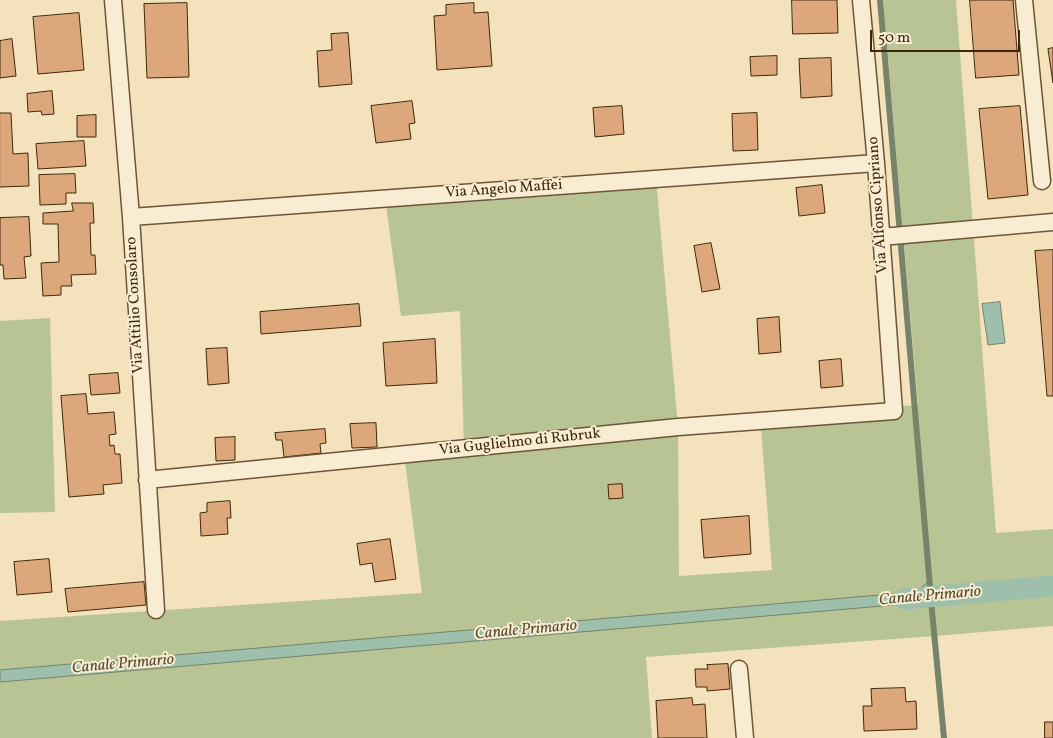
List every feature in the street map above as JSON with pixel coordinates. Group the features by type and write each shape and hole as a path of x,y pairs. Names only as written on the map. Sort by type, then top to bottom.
{"street":[{"name":"Via Attilio Consolaro","path":"113,0 131,217 156,610"},
{"name":"Via Alfonso Cipriano","path":"861,0 876,163 894,411"},
{"path":"1024,0 1042,181"},
{"name":"Via Angelo Maffei","path":"131,217 876,163"},
{"path":"881,237 1053,222"},
{"name":"Via Guglielmo di Rubruk","path":"147,480 678,427 894,411"},
{"path":"739,669 745,738"}],"shaded area":[{"path":"883,0 956,0 996,533 1053,529 1053,626 646,657 652,738 0,738 0,621 422,593 404,454 464,448 460,311 401,316 385,198 656,179 678,427 679,576 772,570 760,415 918,405"},
{"path":"50,318 55,512 0,513 0,321"}],"water":[{"path":"1000,302 1005,343 988,345 982,304"},
{"path":"930,581 932,607 917,603 0,682 0,670 915,592"}],"building":[{"path":"792,0 837,0 838,33 793,34"},
{"path":"970,0 1013,0 1019,75 976,78"},
{"path":"187,3 189,77 147,78 144,4"},
{"path":"474,3 474,13 488,12 492,66 437,70 434,16 446,15 446,5"},
{"path":"79,13 84,70 38,74 33,17"},
{"path":"348,33 352,84 319,87 317,51 332,50 331,34"},
{"path":"12,39 16,76 0,78 0,41"},
{"path":"1053,48 1053,83 1048,49"},
{"path":"777,56 777,75 751,76 750,57"},
{"path":"831,58 832,96 801,98 799,59"},
{"path":"52,91 54,114 42,115 41,111 28,112 27,94"},
{"path":"412,101 415,123 409,124 411,139 376,143 371,106"},
{"path":"622,106 624,134 595,137 593,108"},
{"path":"1020,106 1028,195 988,199 979,109"},
{"path":"0,113 11,113 13,154 28,153 29,186 0,187"},
{"path":"757,113 758,150 733,151 732,114"},
{"path":"96,115 96,137 77,137 77,116"},
{"path":"84,141 86,166 38,169 36,144"},
{"path":"75,174 76,193 66,193 66,204 40,205 39,175"},
{"path":"822,185 825,213 799,216 796,188"},
{"path":"72,203 93,203 94,223 90,223 91,255 95,255 96,274 71,275 72,286 61,286 61,295 43,296 41,263 59,262 58,224 43,224 43,213 73,211"},
{"path":"29,217 31,256 24,257 26,278 4,279 3,265 0,265 0,218"},
{"path":"711,243 720,289 702,292 694,246"},
{"path":"1053,250 1053,396 1047,396 1035,251"},
{"path":"359,304 361,326 261,334 260,312"},
{"path":"779,317 781,352 759,354 757,319"},
{"path":"435,339 437,383 386,386 383,343"},
{"path":"227,348 229,383 208,385 206,349"},
{"path":"841,359 843,386 821,388 819,361"},
{"path":"118,373 120,393 91,395 89,375"},
{"path":"86,394 88,414 114,412 116,434 109,435 110,446 114,445 115,454 120,454 122,483 103,485 104,494 69,497 61,396"},
{"path":"376,423 377,447 352,448 350,424"},
{"path":"325,429 326,443 320,444 321,453 284,457 282,440 276,440 275,433"},
{"path":"235,437 235,460 216,461 215,438"},
{"path":"622,484 623,498 609,499 608,485"},
{"path":"230,501 231,518 227,518 228,534 201,536 200,513 207,512 207,503"},
{"path":"749,516 751,554 704,558 701,520"},
{"path":"390,539 396,579 375,582 372,563 360,565 357,544"},
{"path":"49,559 52,592 17,595 14,562"},
{"path":"144,582 146,605 68,612 65,589"},
{"path":"728,664 730,689 707,691 707,687 696,687 695,669 708,669 707,665"},
{"path":"905,688 906,702 916,701 917,729 864,731 863,706 872,706 871,689"},
{"path":"692,698 693,705 705,704 707,738 658,738 656,701"},
{"path":"1045,722 1053,722 1053,738 1045,738"}],"waterway":[{"path":"880,0 930,587"},
{"name":"Canale Primario","path":"904,599 1053,586"},
{"path":"931,600 944,738"}]}
